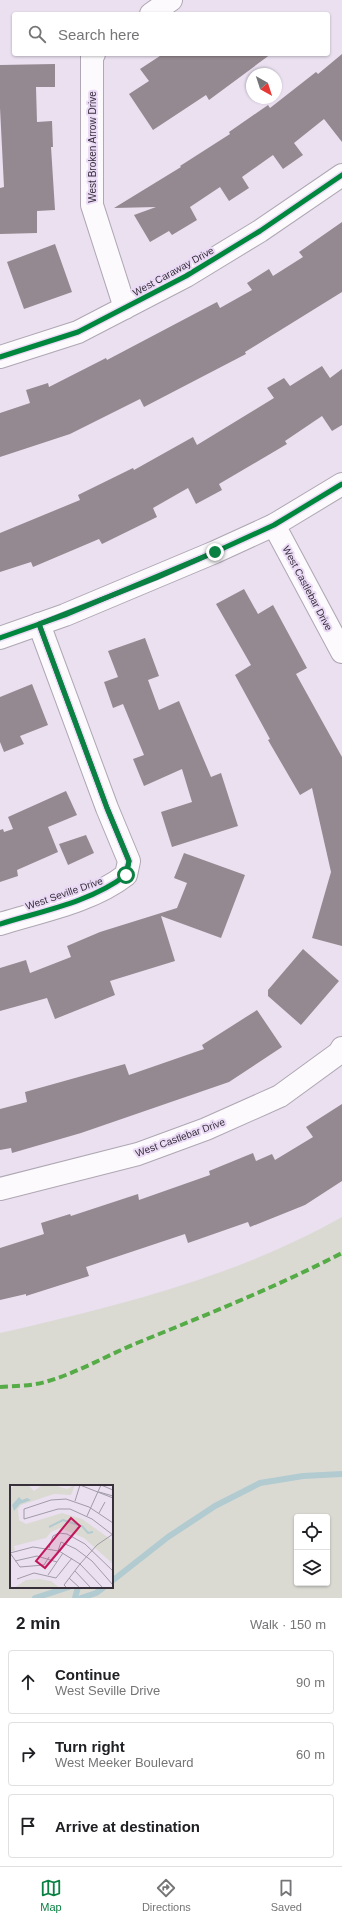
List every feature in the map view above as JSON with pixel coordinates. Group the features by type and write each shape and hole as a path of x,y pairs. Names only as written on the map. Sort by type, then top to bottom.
{"street":[{"path":"154,12 171,0"},
{"name":"West Broken Arrow Drive","path":"92,56 92,205 125,308"},
{"name":"West Caraway Drive","path":"0,357 78,332 186,276 260,231 342,175"},
{"path":"0,638 156,578 274,525 342,484"},
{"name":"West Castlebar Drive","path":"274,525 342,652"},
{"name":"West Seville Drive","path":"0,924 70,903 112,886 126,875 129,861 104,801 39,624"},
{"name":"West Castlebar Drive","path":"0,1189 138,1154 206,1129 280,1096 339,1053 342,1048"}],"shaded area":[{"path":"342,1217 342,1598 0,1598 0,1333 132,1300 218,1273 260,1257 302,1238"}],"building":[{"path":"342,54 342,142 324,119 294,143 303,155 283,169 273,155 242,177 249,188 229,201 220,187 190,207 197,220 172,235 169,231 150,242 134,215 156,207 114,208 181,167 180,166 230,134 229,132 268,105 270,108 275,104 282,104 282,99 316,72 318,74"},
{"path":"160,56 268,56 252,68 246,68 246,73 209,100 206,95 153,130 129,94 149,81 140,69"},
{"path":"55,64 55,87 36,87 37,122 52,121 53,147 51,147 55,210 37,211 37,233 0,234 0,188 4,187 0,108 0,65"},
{"path":"342,222 342,292 245,352 246,354 144,407 140,399 70,434 0,457 0,413 30,403 26,390 48,383 49,387 106,358 107,360 217,302 220,308 252,290 247,283 269,269 273,276 303,257 299,252"},
{"path":"55,244 72,292 24,309 7,262"},
{"path":"322,366 330,378 342,369 342,425 332,431 322,416 285,441 287,444 219,484 222,490 196,504 188,488 153,508 157,517 102,544 99,539 33,567 31,562 0,572 0,533 80,500 78,495 133,468 134,470 193,437 197,445 274,398 267,388 284,378 290,386"},
{"path":"244,589 258,614 273,605 307,668 296,674 342,757 342,946 312,938 331,872 312,788 300,795 268,740 270,739 235,675 251,665 216,604"},
{"path":"145,638 159,676 148,680 159,710 179,701 211,777 221,773 238,826 172,847 161,812 192,802 182,769 144,786 133,759 144,755 123,704 113,708 104,682 118,677 108,651"},
{"path":"32,684 48,725 20,736 24,744 4,752 0,742 0,697"},
{"path":"66,791 77,815 48,827 58,852 17,870 18,876 0,882 0,830 3,829 4,832 13,829 8,817"},
{"path":"86,835 94,853 68,865 59,844"},
{"path":"184,853 245,875 221,938 161,916 175,961 110,981 115,995 55,1019 47,998 0,1011 0,968 26,960 30,973 71,957 67,946 100,932 177,908 187,883 174,878"},
{"path":"303,949 339,981 301,1025 268,996 268,990"},
{"path":"257,1010 282,1047 229,1082 81,1133 12,1153 11,1148 0,1150 0,1109 27,1102 25,1092 125,1064 129,1075 204,1049 202,1045"},
{"path":"342,1104 342,1181 305,1205 250,1227 248,1222 188,1243 185,1234 86,1267 89,1276 26,1296 26,1294 0,1300 0,1248 44,1234 41,1223 70,1214 71,1216 138,1194 139,1200 210,1175 209,1171 253,1153 256,1161 272,1154 275,1160 313,1137 306,1127"}],"waterway":[{"path":"113,1580 168,1537 215,1506 260,1483 303,1476 342,1474"},
{"path":"35,1598 66,1588"},
{"path":"75,1598 78,1588"},
{"path":"81,1598 96,1593 103,1588"}],"marked path":[{"path":"0,1387 23,1386 40,1383 69,1374 137,1343 266,1289 342,1253"}],"cycle path":[{"path":"0,357 78,332 186,276 260,231 342,175"},
{"path":"0,638 65,615 215,552 274,525 342,484"},
{"path":"0,924 66,905 97,892 126,875 129,861 107,808 39,624"}],"route":[{"path":"126,875 129,861 107,808 39,624 156,578 215,552"}]}
